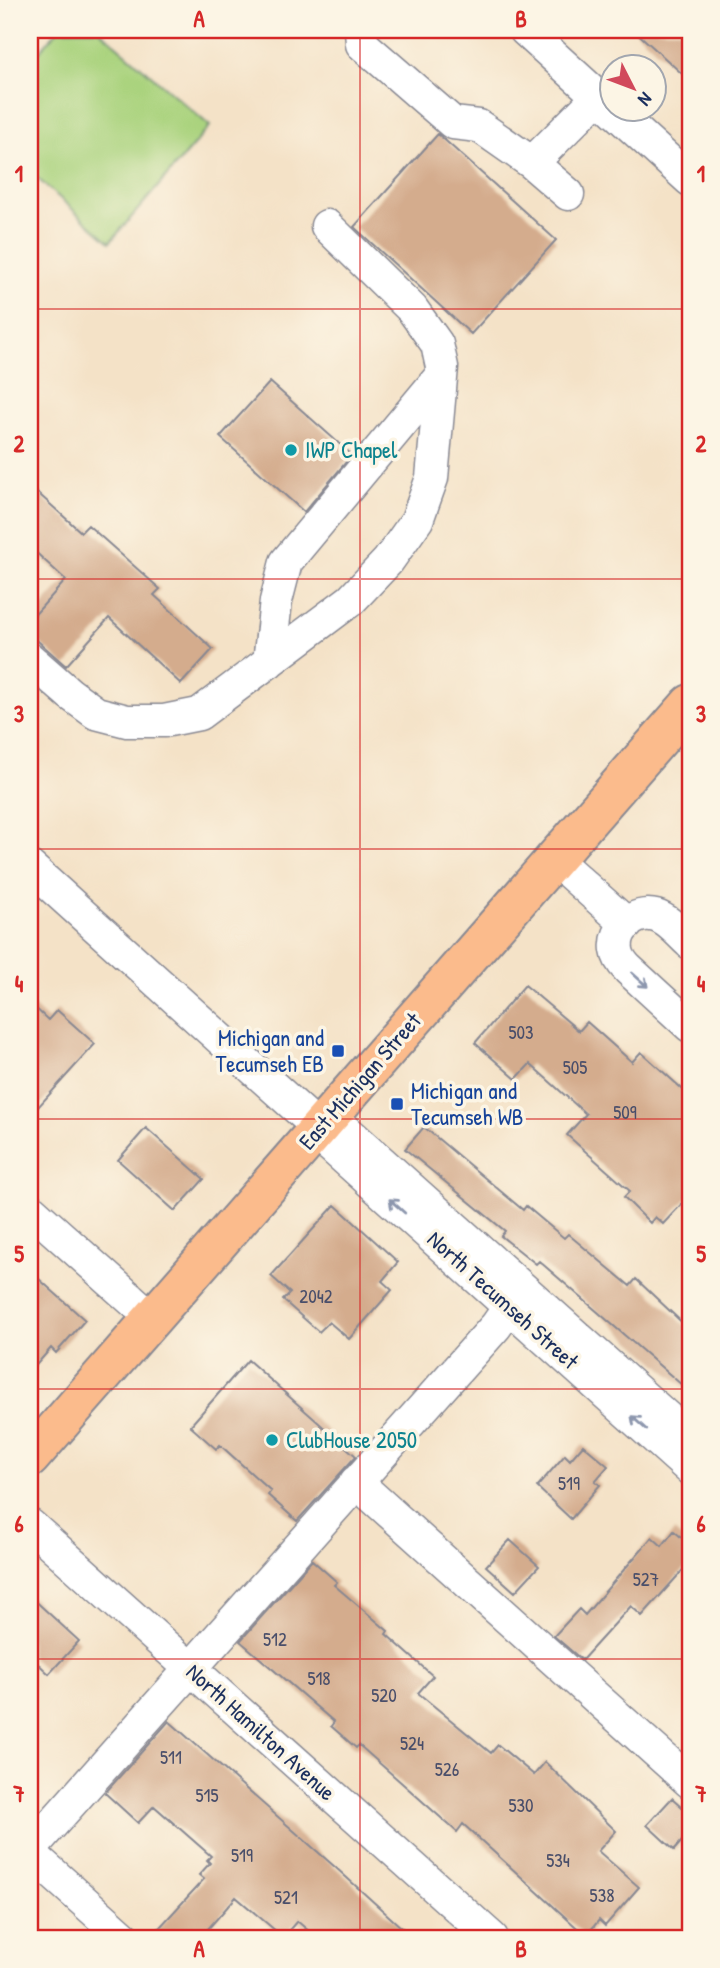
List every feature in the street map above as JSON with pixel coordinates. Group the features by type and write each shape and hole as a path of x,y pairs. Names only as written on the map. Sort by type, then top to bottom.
{"main road":[{"name":"East Michigan Street","path":"30,1458 690,705"}],"street":[{"path":"361,30 362,44 453,122 479,126 533,163 568,194"},
{"path":"525,30 598,97 533,163"},
{"path":"626,122 690,180"},
{"path":"30,659 96,713 127,721 164,721 199,714 351,600 388,561 417,520 432,478 442,368 437,344 412,309 327,226"},
{"path":"269,662 275,601 286,562 441,376"},
{"path":"554,859 626,924"},
{"path":"30,867 322,1125 690,1438"},
{"path":"690,943 664,920 654,915 641,915 626,924 617,942 620,960 628,970 690,1026"},
{"name":"North Tecumseh Street","path":"322,1125 510,1306 690,1469"},
{"path":"30,1209 152,1318"},
{"path":"125,1938 30,1851 496,1326 510,1306"},
{"path":"356,1482 690,1782"},
{"name":"North Hamilton Avenue","path":"30,1525 492,1938"}],"green space":[{"path":"58,30 99,30 210,126 110,242 30,172 30,62"}],"building":[{"path":"634,30 690,30 690,81 668,61 668,52 658,52"},
{"path":"438,134 556,240 471,334 354,227"},
{"name":"IWP Chapel","path":"270,382 352,455 304,512 220,437"},
{"path":"30,486 81,532 88,525 160,589 154,595 213,649 181,684 109,618 66,666 30,634 30,620 66,580 30,547"},
{"path":"525,985 579,1031 587,1022 632,1062 641,1052 690,1096 690,1195 663,1224 655,1217 650,1223 624,1197 630,1191 567,1135 586,1114 530,1064 516,1079 475,1043"},
{"path":"30,1003 48,1020 57,1010 95,1044 30,1116"},
{"path":"424,1127 523,1210 526,1206 564,1238 568,1234 630,1286 636,1279 690,1330 690,1392 539,1261 536,1264 501,1236 505,1231 405,1149"},
{"path":"146,1128 204,1179 175,1211 118,1160"},
{"path":"335,1205 398,1262 382,1281 392,1290 349,1339 329,1322 319,1332 283,1300 290,1293 271,1276"},
{"path":"30,1271 85,1320 56,1353 51,1348 30,1372"},
{"name":"ClubHouse 2050","path":"248,1360 356,1456 297,1521 268,1495 271,1491 220,1445 216,1449 190,1426"},
{"path":"583,1445 608,1466 595,1481 600,1485 571,1519 537,1487 565,1455 570,1460"},
{"path":"674,1531 690,1545 690,1562 642,1616 631,1606 582,1660 554,1636 579,1609 585,1615 652,1537 662,1546"},
{"path":"510,1540 539,1566 515,1592 486,1566"},
{"path":"312,1560 337,1582 334,1585 388,1631 386,1634 433,1676 418,1693 491,1753 498,1745 534,1775 545,1762 616,1831 598,1851 639,1887 605,1926 599,1920 586,1936 463,1824 457,1832 359,1745 356,1748 331,1726 334,1722 240,1641"},
{"path":"30,1596 79,1641 49,1674 30,1656"},
{"path":"169,1721 413,1938 317,1938 297,1921 283,1937 236,1897 200,1938 150,1938 204,1879 199,1875 210,1863 207,1860 211,1856 154,1806 138,1823 105,1793"},
{"path":"672,1798 690,1814 690,1832 674,1850 647,1825"}],"place":[{"name":"IWP Chapel","path":"291,450"},
{"name":"Michigan and Tecumseh EB","path":"338,1051"},
{"name":"Michigan and Tecumseh WB","path":"397,1104"},
{"name":"ClubHouse 2050","path":"272,1440"}]}
